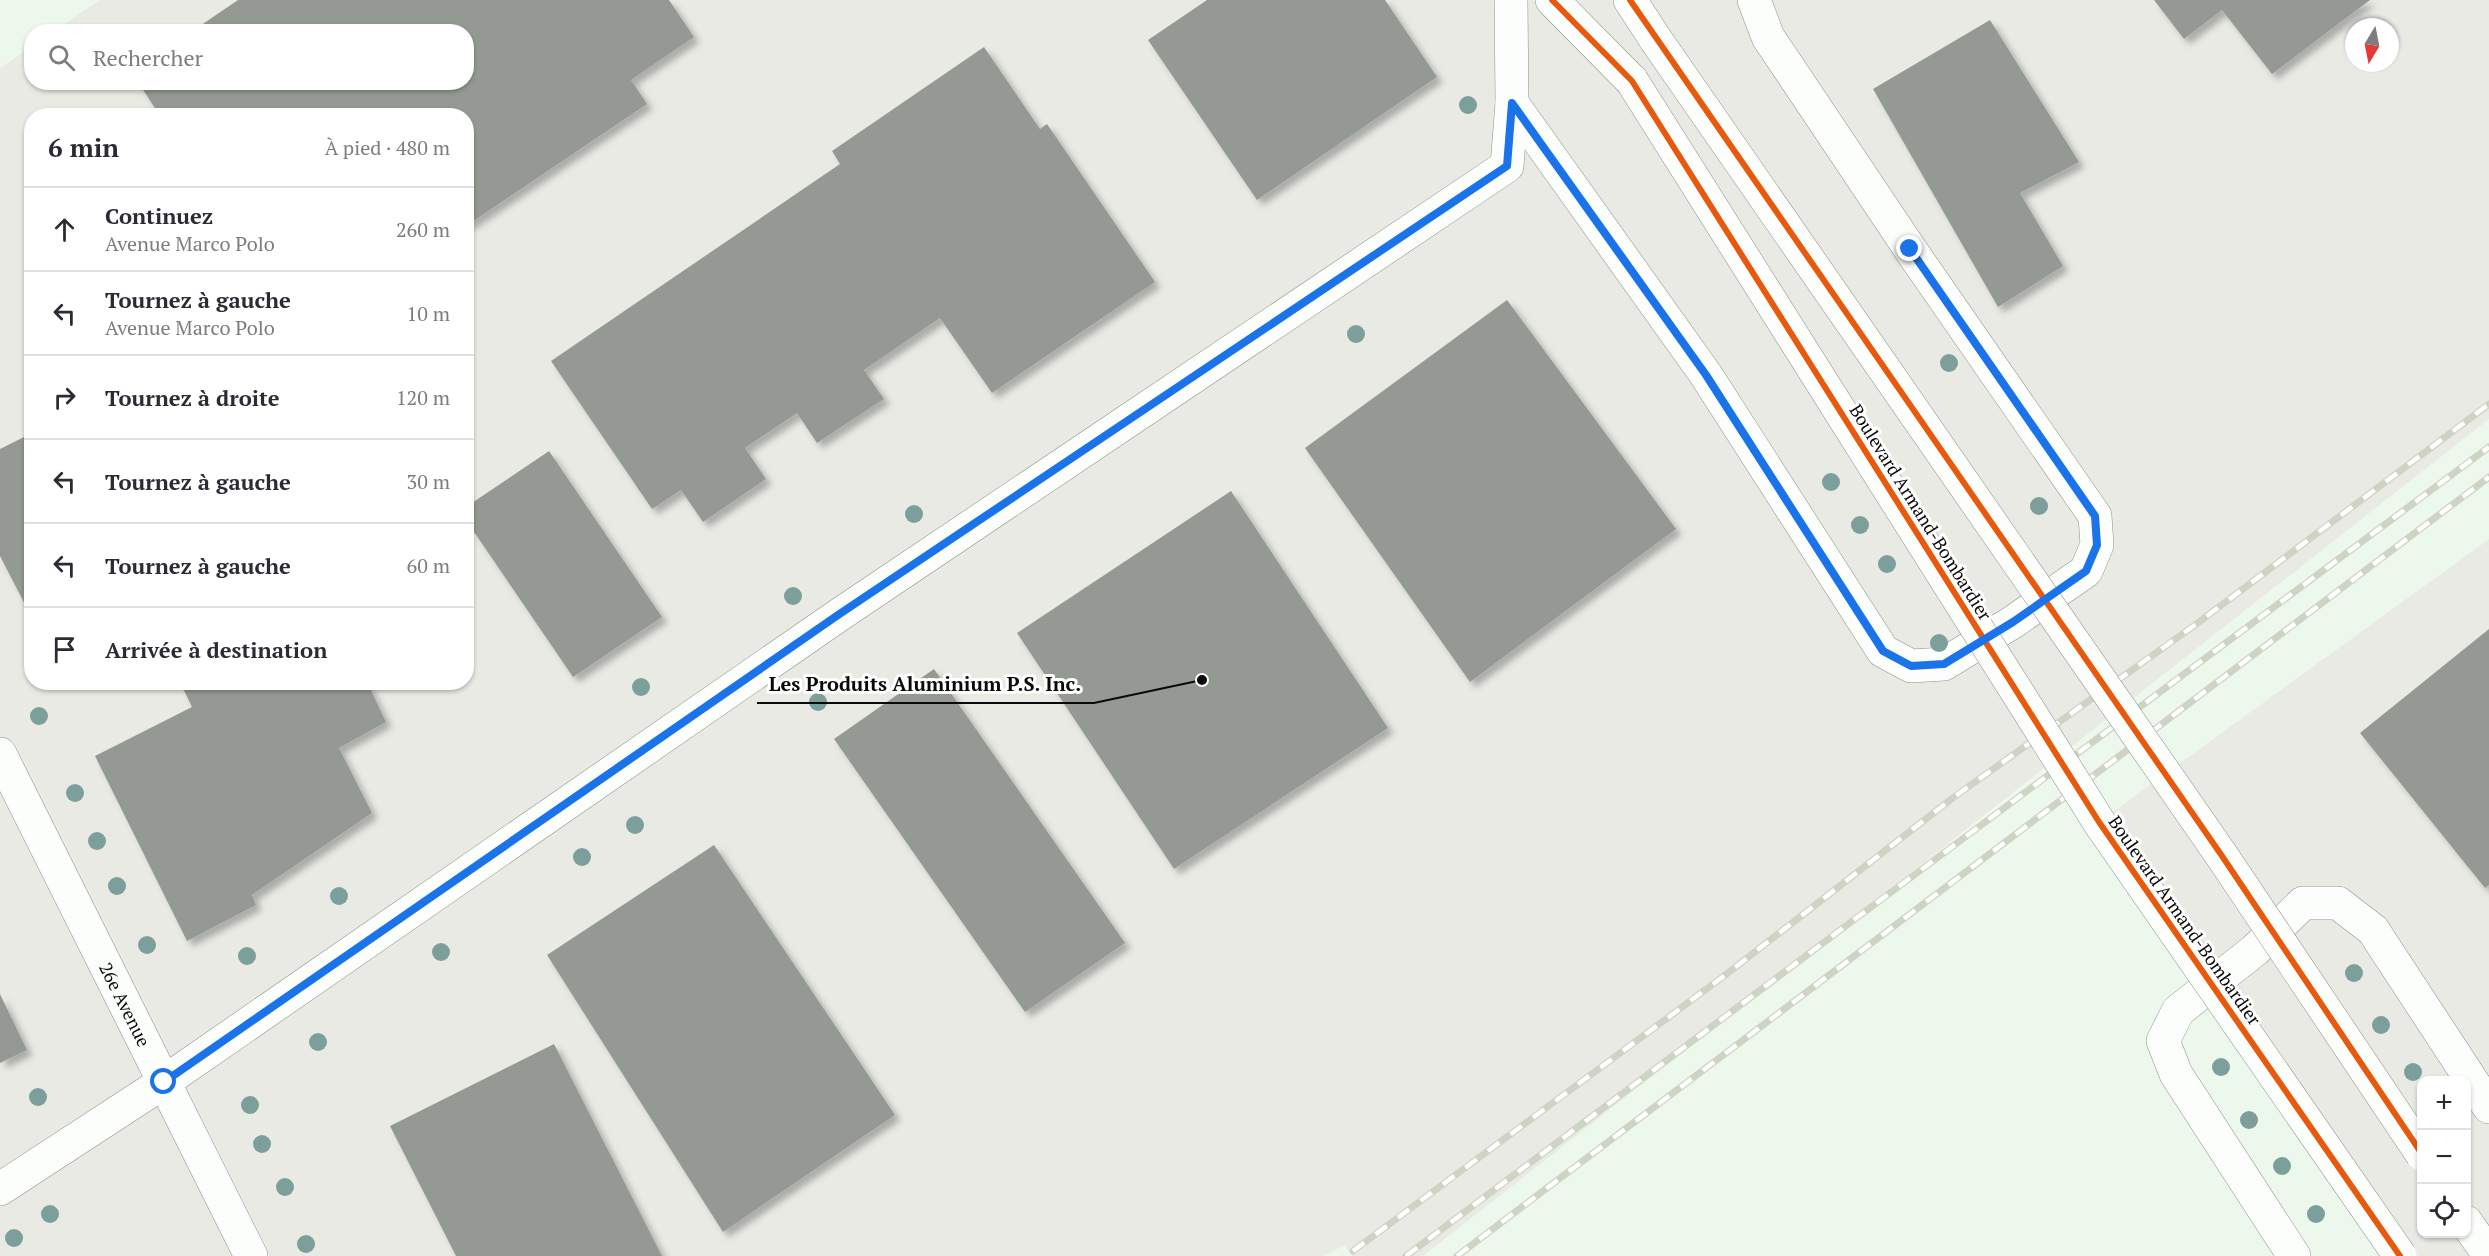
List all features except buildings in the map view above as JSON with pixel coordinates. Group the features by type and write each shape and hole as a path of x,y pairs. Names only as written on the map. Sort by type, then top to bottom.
{"street":[{"path":"0,1188 164,1082 838,615 1507,166 1512,103 1511,0"},
{"name":"Boulevard Armand-Bombardier","path":"1552,0 1632,81 2099,822 2400,1256"},
{"path":"1630,0 2222,856 2417,1148"},
{"name":"Boulevard Armand-Bombardier","path":"1512,103 1706,375 1883,651 1911,666 1944,664 2013,622 2086,571 2097,545 2095,516 1910,249 1768,37 1754,0"},
{"name":"26e Avenue","path":"0,754 251,1256"},
{"name":"Boulevard Armand-Bombardier","path":"2294,1256 2176,1074 2163,1041 2178,1011 2255,950 2303,903 2338,903 2373,930 2489,1107"},
{"path":"2471,1229 2489,1255"}],"shaded area":[{"path":"100,0 2489,0 2489,419 1423,1256 1352,1256 1345,1245 1323,1256 0,1256 0,68 24,52 24,90 474,90 474,24 64,24"},
{"path":"2489,539 2489,1256 2400,1256 2099,822"}],"railway":[{"path":"1353,1251 1724,976 1954,797 2195,625 2489,404"},
{"path":"1406,1256 2489,447"},
{"path":"1457,1256 2489,477"}],"cycle path":[{"path":"1552,0 1632,81 2099,822 2400,1256"},
{"path":"1630,0 2222,856 2417,1147"}],"place":[{"name":"Les Produits Aluminium P.S. Inc.","path":"1202,680"}],"route":[{"path":"164,1082 838,615 1507,166 1512,103 1706,375 1883,651 1911,666 1944,664 2013,622 2086,571 2097,545 2095,516 1910,249"}]}
